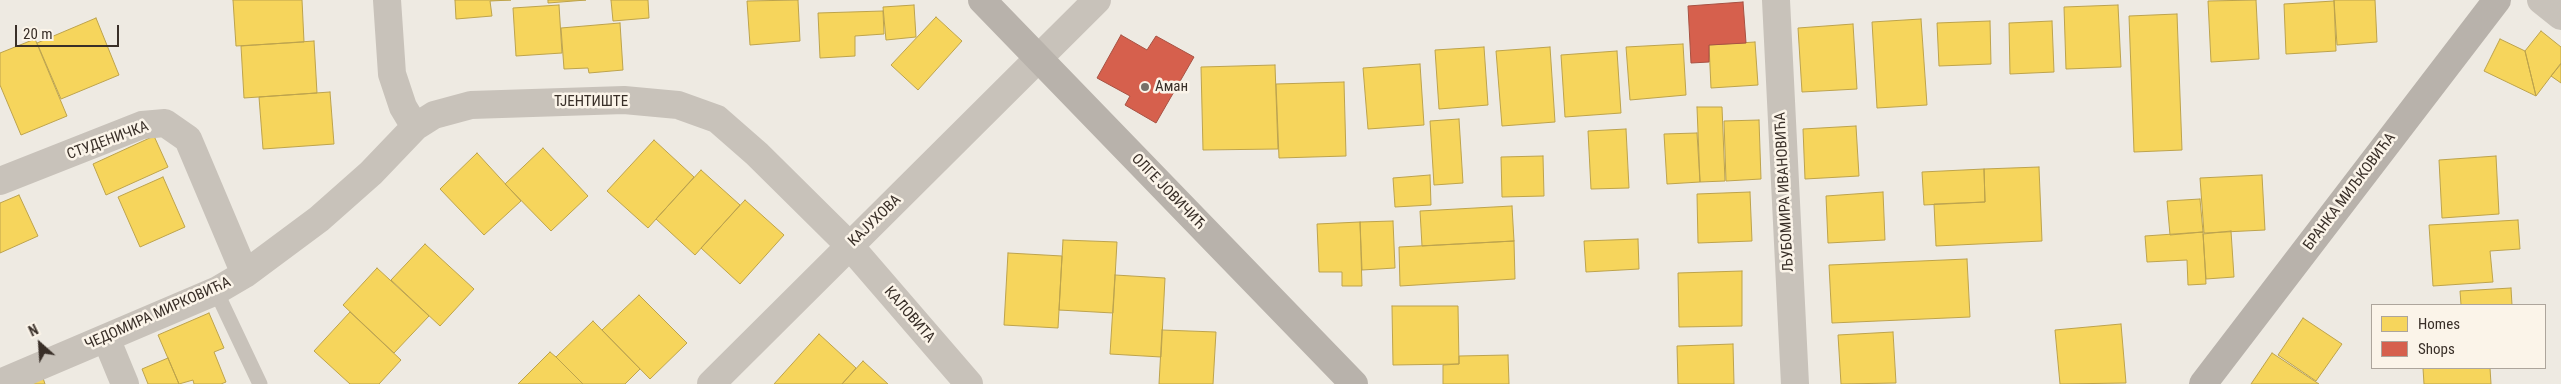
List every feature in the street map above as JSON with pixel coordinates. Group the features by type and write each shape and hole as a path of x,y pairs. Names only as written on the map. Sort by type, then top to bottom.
{"street":[{"path":"387,0 392,74 403,108 415,127"},
{"name":"ОЛГЕ ЈОВИЧИЋ","path":"982,0 1354,384"},
{"name":"КАЈУХОВА","path":"711,384 849,245 1040,59 1097,0"},
{"name":"ЉУБОМИРА ИВАНОВИЋА","path":"1776,0 1795,384"},
{"name":"БРАНКА МИЉКОВИЋА","path":"2203,384 2496,0"},
{"path":"2541,0 2561,16"},
{"name":"ТЈЕНТИШТЕ","path":"415,127 434,115 471,105 624,100 678,105 717,119 757,154 849,245"},
{"name":"СТУДЕНИЧКА","path":"0,181 142,125 165,123 188,139 245,274"},
{"name":"ЧЕДОМИРА МИРКОВИЋА","path":"0,383 216,291 245,274 319,219 371,173 415,127"},
{"name":"КАЛОВИТА","path":"849,245 969,384"},
{"path":"106,338 125,384"}],"lane":[{"path":"216,291 260,384"}],"building: Homes":[{"path":"233,0 302,0 304,42 236,46"},
{"path":"455,0 511,0 490,1 492,16 456,19"},
{"path":"548,0 586,0 548,3"},
{"path":"611,0 648,0 649,18 613,21"},
{"path":"798,0 800,41 750,45 747,1"},
{"path":"2256,0 2259,59 2211,62 2208,1"},
{"path":"2334,0 2375,0 2377,42 2337,45"},
{"path":"2334,1 2336,51 2286,54 2284,4"},
{"path":"559,5 562,53 516,56 513,8"},
{"path":"914,5 916,37 886,40 883,7"},
{"path":"2118,5 2121,67 2066,69 2064,7"},
{"path":"883,11 884,34 855,36 855,56 820,58 818,13"},
{"path":"2177,14 2182,150 2134,152 2129,16"},
{"path":"936,17 962,41 918,90 891,65"},
{"path":"96,18 119,75 61,99 37,43"},
{"path":"1921,19 1927,105 1877,108 1872,22"},
{"path":"1990,21 1991,64 1939,66 1937,23"},
{"path":"2052,21 2054,72 2010,74 2009,23"},
{"path":"620,23 623,70 589,73 588,68 564,69 561,28"},
{"path":"1853,24 1857,89 1802,92 1798,28"},
{"path":"2541,31 2561,47 2561,63 2536,96 2525,51"},
{"path":"35,39 67,116 21,135 0,85 0,53"},
{"path":"2500,39 2525,51 2536,96 2484,71"},
{"path":"314,41 317,93 244,98 241,46"},
{"path":"1755,42 1758,85 1711,88 1709,45"},
{"path":"1683,44 1686,95 1630,100 1626,47"},
{"path":"1484,47 1488,105 1439,109 1435,50"},
{"path":"1550,47 1555,122 1502,126 1496,51"},
{"path":"1617,51 1621,113 1565,117 1561,55"},
{"path":"1420,64 1424,125 1368,129 1363,68"},
{"path":"2561,64 2561,83 2551,76"},
{"path":"1275,65 1278,149 1203,150 1201,67"},
{"path":"1344,82 1346,156 1279,158 1276,84"},
{"path":"330,92 334,144 263,149 259,97"},
{"path":"1697,107 1722,107 1725,181 1700,182"},
{"path":"1459,119 1463,183 1434,185 1430,121"},
{"path":"1759,120 1761,179 1726,181 1724,121"},
{"path":"1856,126 1859,176 1805,179 1803,129"},
{"path":"1626,129 1629,188 1591,189 1588,131"},
{"path":"1697,133 1700,182 1667,184 1664,134"},
{"path":"154,136 168,167 106,195 93,164"},
{"path":"654,140 694,177 648,228 607,191"},
{"path":"543,148 588,196 551,231 505,184"},
{"path":"477,153 521,201 484,235 440,189"},
{"path":"1543,156 1544,196 1502,197 1501,157"},
{"path":"2496,156 2499,214 2442,218 2439,160"},
{"path":"2039,167 2042,241 1936,246 1934,204 1985,202 1984,169"},
{"path":"1984,169 1985,202 1924,205 1922,172"},
{"path":"701,170 740,205 695,255 656,219"},
{"path":"1430,175 1431,205 1395,207 1393,178"},
{"path":"2262,175 2265,230 2204,233 2200,178"},
{"path":"163,177 185,227 140,247 118,197"},
{"path":"1750,192 1752,241 1698,243 1697,194"},
{"path":"1883,192 1885,240 1828,243 1826,196"},
{"path":"19,195 38,236 0,253 0,203"},
{"path":"2200,199 2203,232 2170,235 2167,201"},
{"path":"745,200 784,235 740,284 701,248"},
{"path":"1512,206 1514,241 1422,246 1420,211"},
{"path":"2518,220 2520,249 2490,251 2493,282 2433,286 2429,225"},
{"path":"1393,221 1395,268 1362,270 1360,222"},
{"path":"1360,222 1362,286 1342,286 1342,272 1319,272 1317,224"},
{"path":"2231,231 2234,277 2206,279 2203,234"},
{"path":"2203,232 2206,284 2188,285 2187,260 2147,262 2145,236"},
{"path":"1638,239 1639,269 1586,272 1584,241"},
{"path":"1063,240 1117,242 1113,313 1059,310"},
{"path":"1514,241 1515,279 1400,286 1399,247"},
{"path":"425,244 474,289 440,326 391,280"},
{"path":"1008,253 1062,256 1058,328 1004,325"},
{"path":"1967,259 1970,317 1832,323 1829,265"},
{"path":"377,268 429,316 394,353 343,305"},
{"path":"1742,271 1742,326 1679,327 1678,273"},
{"path":"1115,275 1165,278 1161,357 1110,354"},
{"path":"2511,288 2512,304 2461,304 2460,291"},
{"path":"639,295 687,343 650,379 602,330"},
{"path":"1392,306 1458,306 1459,364 1393,365"},
{"path":"350,312 401,360 379,384 350,384 314,351"},
{"path":"209,313 224,348 214,352 226,382 221,384 194,384 193,380 179,384 158,335"},
{"path":"2303,318 2342,344 2316,381 2278,355"},
{"path":"593,321 640,369 625,384 583,384 556,357"},
{"path":"2121,324 2126,383 2060,384 2055,330"},
{"path":"1162,330 1216,332 1213,384 1159,384"},
{"path":"1893,332 1896,383 1841,384 1838,335"},
{"path":"819,334 856,368 842,384 774,384"},
{"path":"1733,344 1734,384 1678,384 1677,346"},
{"path":"550,352 556,357 583,384 518,384"},
{"path":"2272,353 2319,384 2251,384"},
{"path":"1508,355 1509,384 1443,384 1443,365 1459,364 1459,356"},
{"path":"168,358 179,384 148,384 142,369"},
{"path":"863,361 888,384 842,384"},
{"path":"2423,369 2490,369 2491,384 2424,384"},
{"path":"43,378 45,384 30,384"}],"building: Shops":[{"path":"1743,2 1746,43 1709,45 1709,62 1691,63 1688,6"},
{"name":"Аман","path":"1121,35 1147,50 1156,36 1194,57 1156,123 1125,105 1130,96 1097,78"}],"place":[{"name":"Аман","path":"1145,87"}]}
